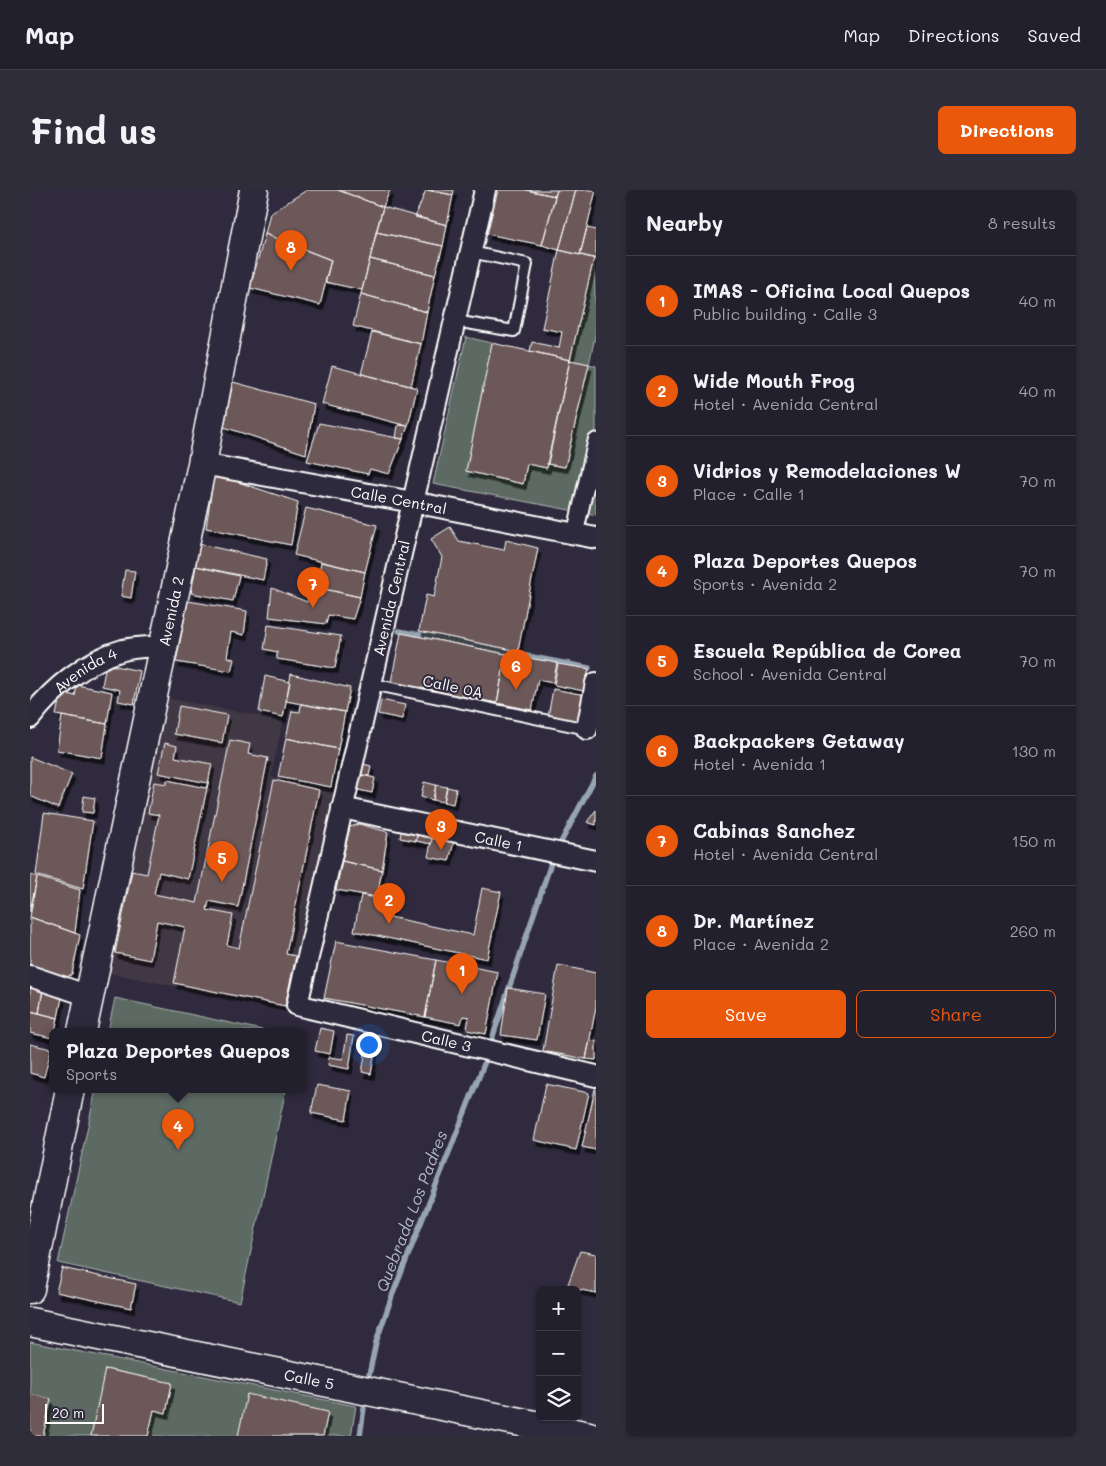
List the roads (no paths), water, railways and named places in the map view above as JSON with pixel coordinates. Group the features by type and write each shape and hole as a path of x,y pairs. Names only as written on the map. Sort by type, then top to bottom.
{"main road":[{"name":"Avenida 2","path":"83,1028 202,464 254,190"},
{"path":"30,1289 33,1259 69,1093"},
{"name":"Calle 5","path":"30,1322 589,1436"}],"street":[{"name":"Avenida Central","path":"297,1005 485,190"},
{"path":"575,534 596,441"},
{"name":"Calle Central","path":"202,464 413,502 596,538"},
{"name":"Avenida 4","path":"30,718 40,705 69,680 96,661 124,650 162,646"},
{"path":"587,729 596,683"},
{"name":"Calle 1","path":"342,808 596,861"},
{"path":"30,976 89,996"},
{"name":"Calle 3","path":"297,1005 596,1076"}],"lane":[{"path":"455,321 514,331 527,264 471,252"},
{"name":"Calle 0A","path":"372,684 587,729"}],"waterway":[{"path":"399,631 589,668"},
{"name":"Quebrada Los Padres","path":"561,842 596,776"},
{"name":"Quebrada Los Padres","path":"491,1042 551,863"},
{"name":"Quebrada Los Padres","path":"369,1375 376,1342 392,1296 486,1059"},
{"name":"Quebrada Los Padres","path":"360,1436 364,1408"}],"place":[{"name":"Dr. Martínez","path":"291,271"},
{"name":"Cabinas Sanchez","path":"313,608"},
{"name":"Backpackers Getaway","path":"516,690"},
{"name":"Vidrios y Remodelaciones W","path":"441,850"},
{"name":"Escuela República de Corea","path":"222,882"},
{"name":"Wide Mouth Frog","path":"389,924"},
{"name":"IMAS - Oficina Local Quepos","path":"462,994"},
{"name":"Plaza Deportes Quepos","path":"178,1150"}]}
